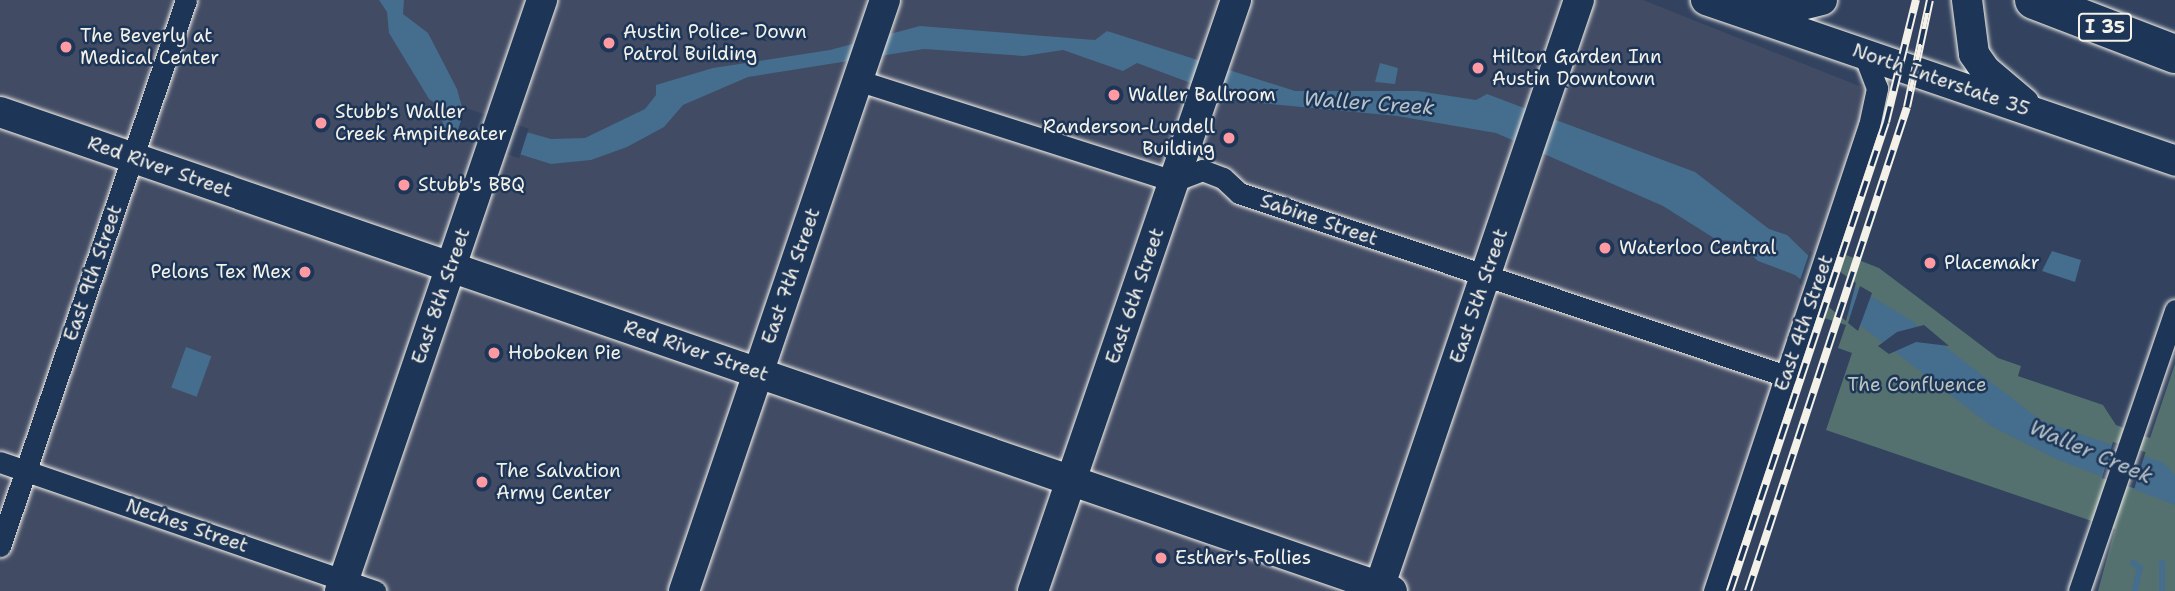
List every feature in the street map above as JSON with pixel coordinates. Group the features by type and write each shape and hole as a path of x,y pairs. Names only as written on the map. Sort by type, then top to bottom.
{"highway":[{"name":"I 35","path":"2034,0 2175,54"}],"main road":[{"name":"East 8th Street","path":"342,586 542,0"},
{"name":"East 7th Street","path":"684,591 885,0"},
{"name":"East 6th Street","path":"1033,591 1236,0"},
{"name":"East 5th Street","path":"1383,590 1485,276 1579,0"},
{"path":"1710,1 1790,8 1822,0"},
{"path":"1967,0 1974,54 1985,70 2036,114"},
{"name":"North Interstate 35","path":"1710,1 2175,161"},
{"name":"Red River Street","path":"0,112 1383,590"}],"street":[{"name":"East 9th Street","path":"0,546 186,0"},
{"name":"East 4th Street","path":"1714,591 1843,208 1877,88 1864,54"},
{"path":"857,80 1174,181"},
{"name":"Sabine Street","path":"1174,181 1202,170 1223,178 1239,193 1786,376"},
{"path":"2079,591 2175,310"},
{"name":"Neches Street","path":"0,462 342,586 375,591"}],"shaded area":[{"path":"0,0 1643,0 1862,87 1866,95 1853,156 1709,591 0,591"}],"green space":[{"name":"The Confluence","path":"1846,255 1879,268 1998,358 2021,366 2018,376 2103,405 2116,425 2150,438 2175,364 2175,591 2098,591 2115,529 1826,430 1852,353 1838,348 1846,325 1824,318"}],"water":[{"name":"Waller Creek","path":"379,0 404,0 403,14 428,33 457,89 464,114 551,139 585,138 645,109 656,95 656,85 713,68 830,50 920,26 1095,40 1107,31 1295,91 1418,91 1476,100 1487,94 1695,172 1769,229 1787,235 1816,263 1912,321 2040,420 2164,463 2175,475 2175,505 2056,459 1991,426 1795,275 1758,261 1736,241 1717,240 1663,206 1496,133 1397,116 1239,101 1137,63 1123,71 1063,50 1024,56 924,49 748,77 683,105 664,127 627,147 591,160 551,164 445,131 438,105 429,99 389,33 387,12"},
{"path":"1380,63 1398,68 1395,84 1375,82"},
{"path":"2052,251 2081,260 2075,282 2042,271"},
{"path":"186,347 211,356 197,397 171,387"}],"pier":[{"path":"465,108 529,129 519,158 455,137"},
{"path":"1810,251 1856,283 1846,321 1799,283"},
{"path":"1860,286 1872,293 1858,331 1848,323"},
{"path":"1924,325 1949,346 1916,342 1889,354 1878,346 1897,332"},
{"path":"2113,442 2146,452 2134,488 2102,478"}],"waterway":[{"path":"2133,563 2140,567 2135,591"},
{"path":"2162,563 2162,591"}],"railway":[{"path":"1730,591 1886,122 1916,0"},
{"path":"1748,591 1907,107 1930,0"}],"place":[{"name":"Austin Police- Down Patrol Building","path":"609,43"},
{"name":"The Beverly at Medical Center","path":"66,47"},
{"name":"Hilton Garden Inn Austin Downtown","path":"1478,68"},
{"name":"Waller Ballroom","path":"1114,95"},
{"name":"Stubb's Waller Creek Ampitheater","path":"321,123"},
{"name":"Randerson-Lundell Building","path":"1229,138"},
{"name":"Stubb's BBQ","path":"404,185"},
{"name":"Waterloo Central","path":"1605,248"},
{"name":"Placemakr","path":"1930,263"},
{"name":"Pelons Tex Mex","path":"305,272"},
{"name":"Hoboken Pie","path":"494,353"},
{"name":"The Salvation Army Center","path":"482,482"},
{"name":"Esther's Follies","path":"1161,558"}]}
